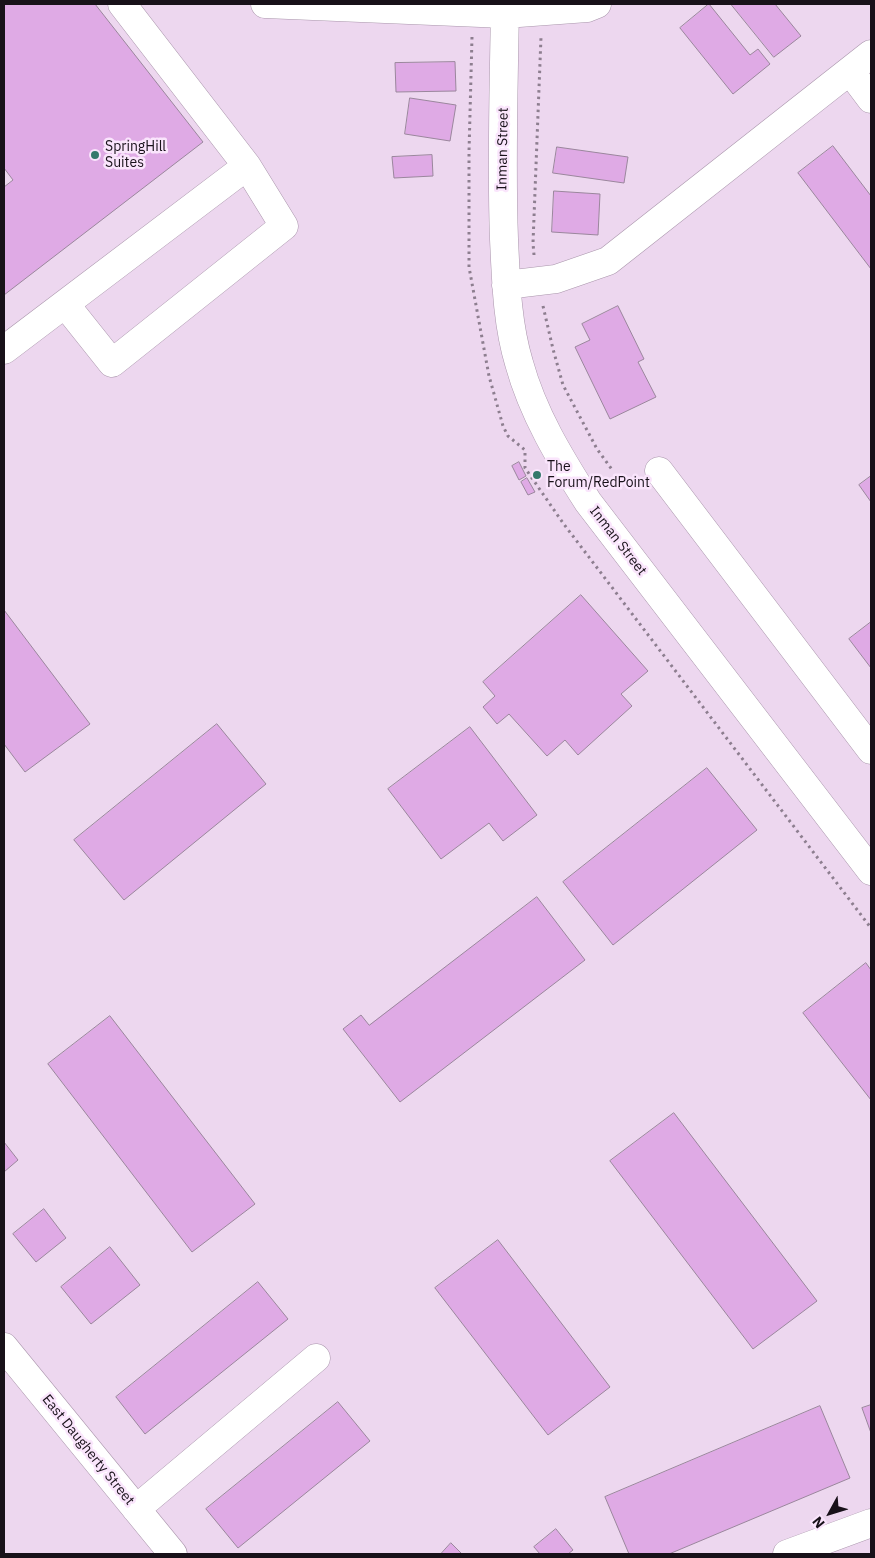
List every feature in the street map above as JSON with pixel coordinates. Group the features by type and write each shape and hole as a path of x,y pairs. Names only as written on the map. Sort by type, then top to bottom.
{"street":[{"path":"65,304 112,363 284,226 247,166 122,4"},
{"path":"265,4 543,11 587,8 597,4"},
{"name":"Inman Street","path":"505,9 502,192 506,302 519,363 542,424 562,461 588,502 871,870"},
{"path":"506,285 556,279 608,261 871,54"},
{"path":"850,70 871,99"},
{"path":"4,350 247,166"},
{"path":"659,471 871,750"},
{"name":"East Daugherty Street","path":"4,1347 136,1509 167,1552"},
{"path":"136,1509 316,1358"},
{"path":"788,1554 871,1524"}],"path":[{"path":"543,11 533,243 538,281 553,350 563,385 597,449 613,471"}],"building":[{"name":"SpringHill Suites","path":"4,4 95,4 203,142 4,295 4,187 13,180 4,168"},
{"path":"709,4 750,55 758,49 770,64 733,94 680,28"},
{"path":"731,4 775,4 801,36 774,57"},
{"path":"455,62 456,91 396,92 395,63"},
{"path":"410,98 456,105 450,141 405,134"},
{"path":"833,146 871,196 871,269 798,173"},
{"path":"557,147 628,157 624,183 553,173"},
{"path":"432,155 433,176 394,178 392,157"},
{"path":"554,191 600,194 598,235 552,232"},
{"path":"618,306 644,359 638,362 656,397 610,419 575,347 590,340 582,324"},
{"path":"519,462 526,476 519,480 512,466"},
{"path":"871,476 871,502 859,485"},
{"path":"527,478 535,492 528,495 521,482"},
{"path":"581,595 648,671 621,694 632,706 578,755 565,740 547,756 509,714 497,724 483,707 495,696 483,682"},
{"path":"4,610 90,724 25,772 4,744"},
{"path":"871,622 871,668 849,639"},
{"path":"217,724 266,784 124,900 74,840"},
{"path":"470,727 537,815 503,841 489,823 441,859 388,789"},
{"path":"707,768 757,830 613,945 563,882"},
{"path":"537,897 585,960 400,1102 343,1029 361,1015 369,1025"},
{"path":"866,963 871,970 871,1100 803,1013"},
{"path":"110,1016 255,1204 192,1252 48,1064"},
{"path":"674,1113 817,1301 753,1349 610,1161"},
{"path":"4,1142 18,1160 4,1172"},
{"path":"44,1209 66,1238 36,1262 13,1234"},
{"path":"498,1240 610,1387 548,1435 435,1288"},
{"path":"110,1247 140,1285 91,1324 61,1287"},
{"path":"258,1282 288,1319 145,1434 116,1397"},
{"path":"338,1402 370,1441 238,1548 206,1509"},
{"path":"871,1405 871,1433 862,1408"},
{"path":"820,1406 850,1478 669,1554 629,1554 605,1497"},
{"path":"556,1529 573,1550 568,1554 540,1554 534,1547"},
{"path":"451,1543 462,1554 441,1554"}],"place":[{"name":"SpringHill Suites","path":"95,155"},
{"name":"The Forum/RedPoint","path":"537,475"}]}
